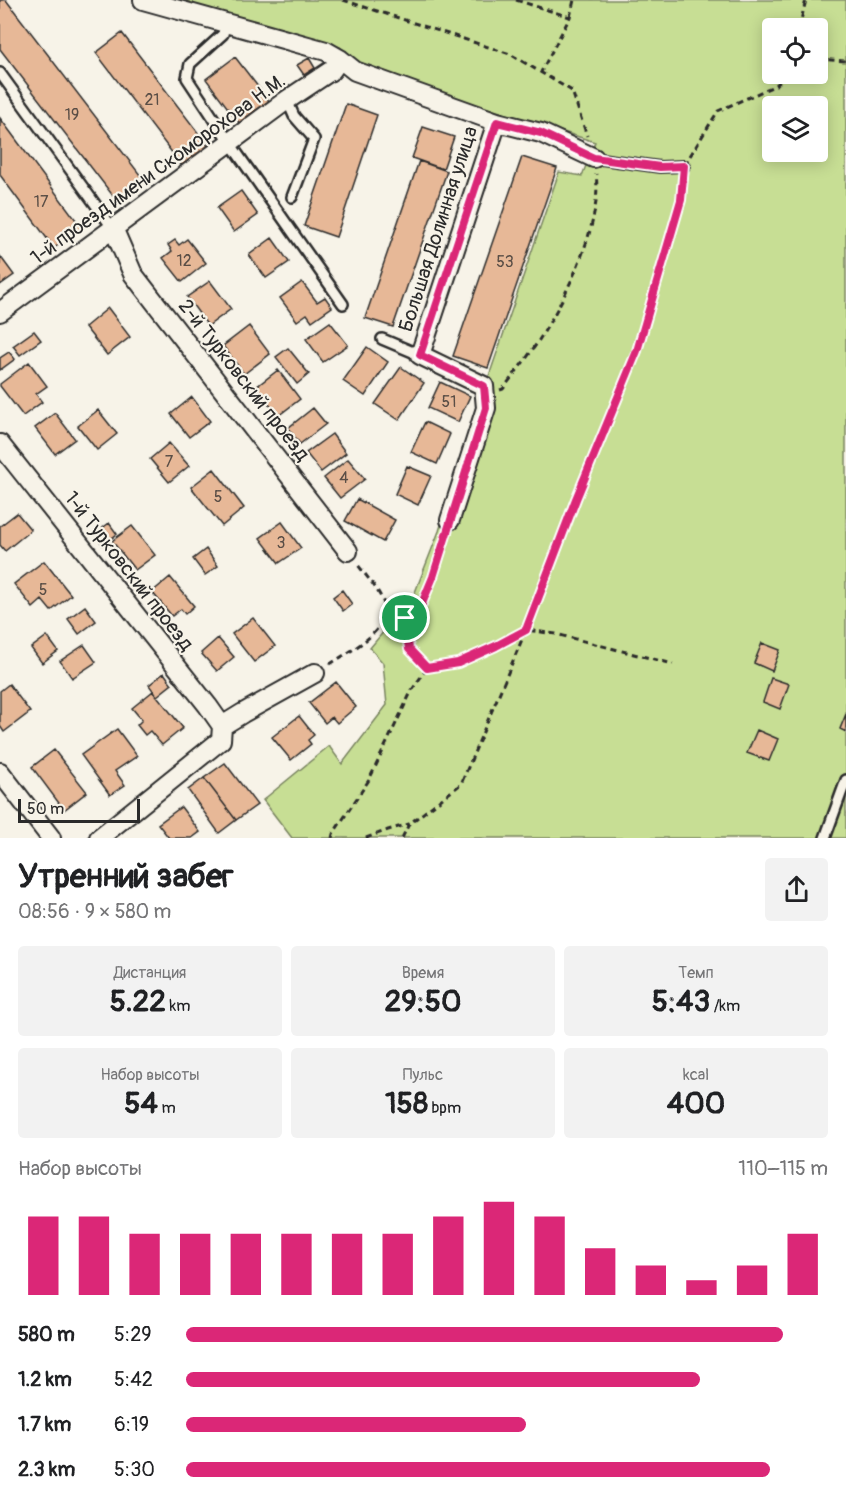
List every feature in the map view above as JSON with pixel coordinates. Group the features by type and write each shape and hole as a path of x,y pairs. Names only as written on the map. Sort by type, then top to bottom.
{"street":[{"path":"143,0 326,51 354,71 497,122 541,133 594,158"},
{"name":"1-й проезд имени Скоморохова Н.М.","path":"0,312 287,100 332,70 340,59"},
{"name":"Большая Долинная улица","path":"485,398 484,386 420,355 497,122"},
{"name":"2-й Турковский проезд","path":"114,230 133,274 348,551"},
{"path":"450,520 486,408 485,398"},
{"name":"1-й Турковский проезд","path":"0,444 222,726"},
{"path":"99,838 221,740 222,726 315,673"},
{"path":"0,772 51,838"}],"lane":[{"path":"226,23 224,33 190,64 187,78 344,304"},
{"path":"0,73 114,230"},
{"path":"287,100 294,116 314,139 292,197"},
{"path":"594,158 660,167 684,166"},
{"path":"382,339 420,355"},
{"path":"825,838 846,780"}],"path":[{"path":"343,0 510,54 572,91 594,158 598,187 591,232 569,284 538,341 503,388 485,398"},
{"path":"516,0 570,16"},
{"path":"542,72 570,16 574,0"},
{"path":"802,18 806,0"},
{"path":"828,60 846,61"},
{"path":"366,838 409,824 461,784 526,630 576,499 637,351 681,200 684,166 718,111 777,84"},
{"path":"386,607 405,618 416,618 433,577 450,520"},
{"path":"315,673 364,643 384,620 386,607 380,594 348,551"},
{"path":"405,618 409,649 427,668"},
{"path":"332,838 369,780 412,690 427,668 458,663 526,630 556,634 673,664"},
{"path":"402,838 409,824"}],"green space":[{"path":"179,0 846,0 846,838 292,838 263,800 329,746 342,764 387,705 383,663 370,648 410,605 439,531 479,410 477,392 489,376 559,172 582,176 595,142 362,68 340,47"}],"building":[{"path":"0,0 6,0 144,180 117,201 0,49"},
{"path":"122,33 209,147 183,167 96,53"},
{"path":"235,57 269,101 239,123 206,79"},
{"path":"309,58 315,68 304,75 297,65"},
{"path":"346,104 377,115 336,237 304,226"},
{"path":"0,118 82,228 54,248 0,175"},
{"path":"423,127 454,137 443,169 412,158"},
{"path":"522,157 557,168 488,368 453,356"},
{"path":"419,161 447,171 393,327 365,318"},
{"path":"241,191 258,215 234,232 217,208"},
{"path":"272,238 289,262 266,278 249,255"},
{"path":"187,239 206,263 182,282 163,258 172,251 168,245 175,240 179,245"},
{"path":"0,256 14,275 0,285"},
{"path":"210,281 231,309 208,326 187,297"},
{"path":"302,282 317,302 325,297 332,307 312,321 307,314 297,321 280,298"},
{"path":"108,308 130,337 107,355 85,327"},
{"path":"330,322 348,345 323,362 306,339"},
{"path":"249,326 270,354 244,374 223,346"},
{"path":"34,331 41,340 20,355 13,346"},
{"path":"367,347 388,362 365,396 343,381"},
{"path":"288,348 309,374 297,384 276,357"},
{"path":"9,352 15,359 0,370 0,358"},
{"path":"29,362 47,386 36,394 42,402 23,416 0,384"},
{"path":"401,367 424,383 399,420 375,404"},
{"path":"278,370 300,399 278,416 256,387"},
{"path":"440,382 470,396 458,422 428,408"},
{"path":"192,397 210,421 189,437 171,414"},
{"path":"313,408 326,424 300,444 288,428"},
{"path":"98,410 117,434 97,450 78,426"},
{"path":"55,413 75,439 55,454 35,428"},
{"path":"425,422 450,434 437,464 411,452"},
{"path":"332,434 346,453 321,472 306,453"},
{"path":"169,443 189,466 169,482 150,459"},
{"path":"348,459 365,479 340,498 324,478"},
{"path":"407,466 431,476 418,505 395,494"},
{"path":"214,469 244,508 222,526 191,487"},
{"path":"357,499 395,520 383,542 345,521"},
{"path":"17,513 31,530 5,551 0,545 0,526"},
{"path":"282,522 301,548 279,563 260,538"},
{"path":"109,523 117,534 103,545 95,534"},
{"path":"132,526 155,555 135,570 112,541"},
{"path":"206,549 218,566 205,575 193,559"},
{"path":"44,561 71,595 51,611 42,600 33,608 14,584"},
{"path":"170,577 194,606 185,614 181,609 172,616 152,592"},
{"path":"342,590 352,604 343,611 333,597"},
{"path":"85,606 96,621 79,634 68,619"},
{"path":"253,618 275,646 254,662 232,634"},
{"path":"47,636 58,651 42,663 31,648"},
{"path":"218,638 234,657 217,671 201,653"},
{"path":"762,643 780,650 772,671 754,663"},
{"path":"84,645 96,662 72,678 60,661"},
{"path":"164,673 172,684 157,696 149,685"},
{"path":"771,678 789,684 780,709 763,702"},
{"path":"336,682 356,707 337,723 332,717 325,723 309,703"},
{"path":"9,684 30,712 4,732 0,726 0,691"},
{"path":"153,691 183,728 162,745 150,731 145,735 137,725 142,720 132,708"},
{"path":"846,714 846,732 840,729"},
{"path":"299,716 314,735 308,740 311,744 291,760 272,737"},
{"path":"117,729 137,756 115,771 125,785 110,795 81,755"},
{"path":"757,730 778,739 769,761 747,753"},
{"path":"54,750 87,792 64,810 32,767"},
{"path":"225,763 257,805 236,820 204,778"},
{"path":"204,778 236,820 219,833 188,790"},
{"path":"181,807 200,832 192,838 169,838 158,824"}],"route":[{"path":"497,122 541,133 594,158 660,167 684,166 681,200 637,351 576,499 526,630 458,663 427,668 409,649 405,618 416,618 433,577 486,408 484,386 420,355 497,122"}]}
